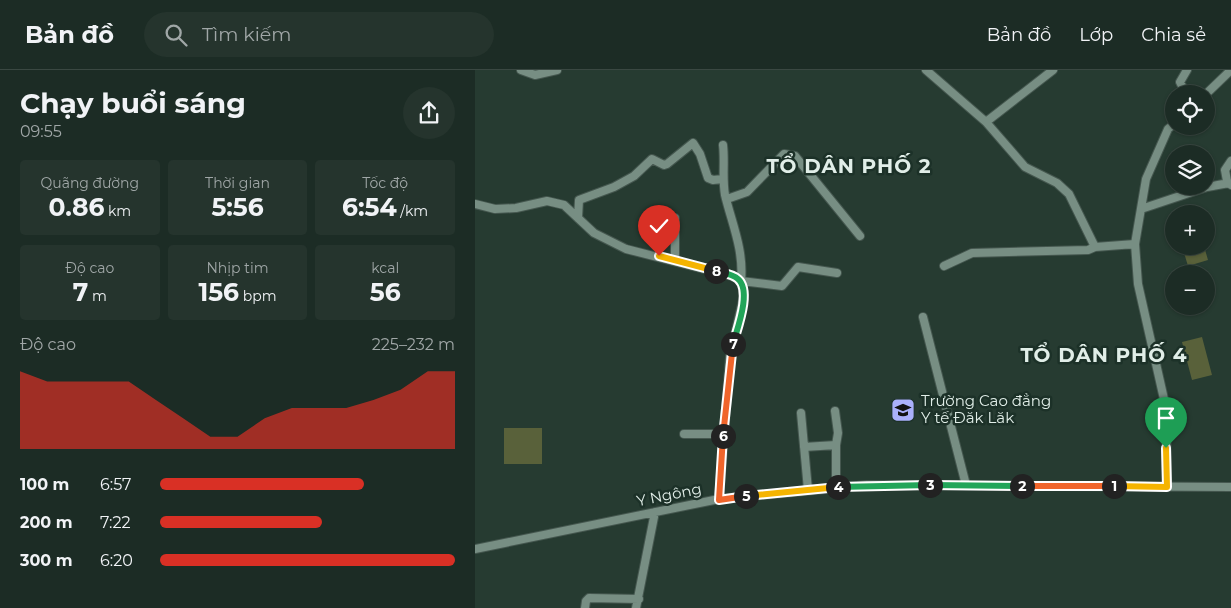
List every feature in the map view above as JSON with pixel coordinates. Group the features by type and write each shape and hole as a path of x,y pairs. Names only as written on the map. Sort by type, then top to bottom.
{"street":[{"path":"521,70 535,75 553,71"},
{"path":"925,70 986,122 1025,167 1057,183 1069,194 1095,247"},
{"path":"986,122 1053,70"},
{"path":"1182,85 1180,82 1187,70"},
{"path":"1215,85 1231,70"},
{"path":"1165,135 1146,179 1135,244 1138,284 1166,408 1167,487"},
{"path":"578,218 579,200 614,187 634,176 652,159 664,165 667,164 693,143 700,154 708,178 713,180 723,179"},
{"path":"719,500 730,357 744,292 741,281 742,270 738,238 723,179 723,145"},
{"path":"727,199 747,192 784,154 795,156 860,236"},
{"path":"1141,209 1207,187 1229,183 1225,170 1231,161"},
{"path":"475,204 495,209 516,208 547,202 564,205 593,233 626,249 675,260 731,276 741,281 782,286 798,267 837,272"},
{"path":"675,218 675,260"},
{"path":"944,266 972,253 1087,250 1095,247 1135,244"},
{"path":"923,317 966,485"},
{"path":"835,411 837,433 836,488"},
{"path":"801,413 808,490"},
{"path":"684,434 723,434"},
{"path":"804,447 836,445"},
{"name":"Y Ngông","path":"475,549 719,500 867,485 1231,487"},
{"path":"636,608 655,512"},
{"path":"585,608 589,598 639,599"}],"green space":[{"path":"1185,255 1207,255 1208,260 1188,265"},
{"path":"1202,337 1212,375 1192,380 1182,342"},
{"path":"504,428 542,428 542,464 504,464"}],"place":[{"name":"Trường Cao đẳng Y tế Đăk Lăk","path":"903,410"}],"district":[{"name":"TỔ DÂN PHỐ 2","path":"849,166"},
{"name":"TỔ DÂN PHỐ 4","path":"1104,355"}],"route":[{"path":"659,256 736,278 741,281 744,292 741,316 730,357 719,500 757,494 867,485 1167,487 1166,448"}]}
